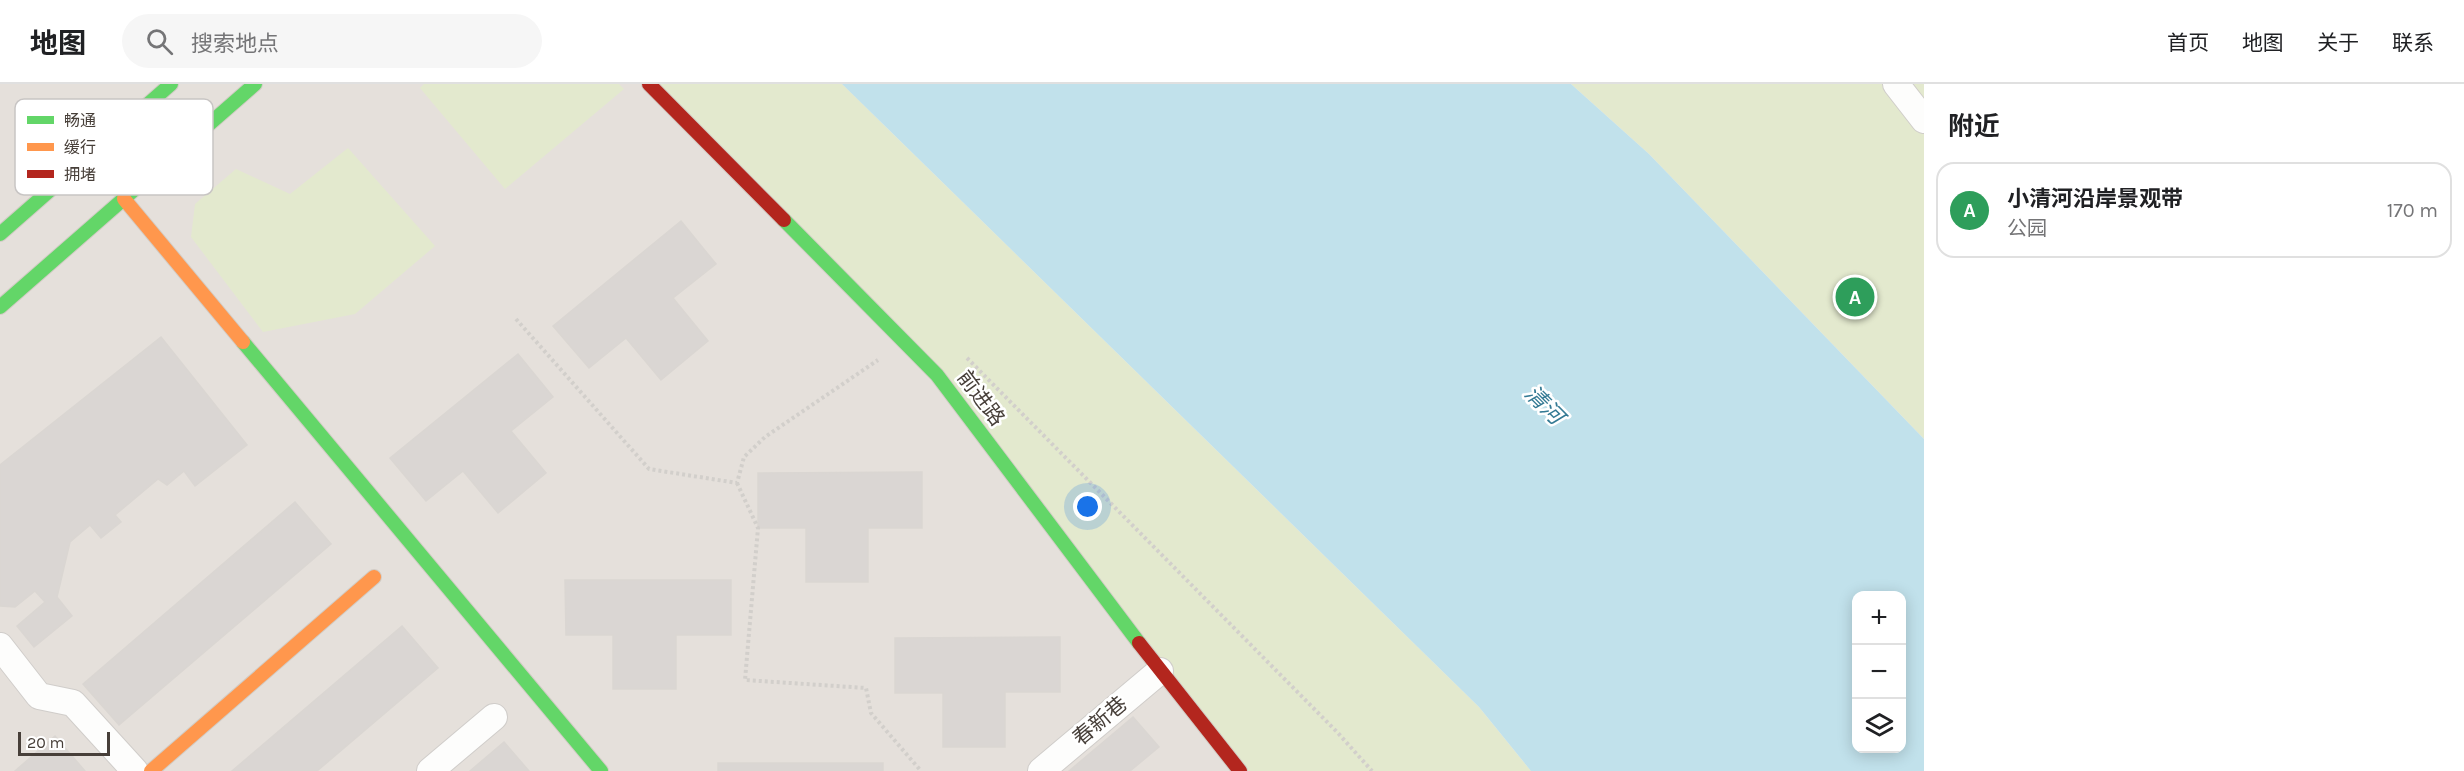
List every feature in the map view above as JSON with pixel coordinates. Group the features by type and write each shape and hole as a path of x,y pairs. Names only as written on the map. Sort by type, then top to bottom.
{"street":[{"path":"154,99 171,84"},
{"path":"213,121 255,84"},
{"name":"前进路","path":"649,84 937,375 1160,671 1240,771"},
{"path":"1896,84 1924,120"},
{"path":"0,234 44,195"},
{"path":"0,307 129,195"},
{"path":"124,199 601,771"},
{"path":"151,771 374,577"},
{"path":"0,646 39,696 73,704 135,771"},
{"name":"春新巷","path":"1041,771 1160,671"},
{"path":"430,771 494,717"}],"path":[{"path":"516,319 649,470 736,483"},
{"path":"904,342 765,437 744,457 736,483 758,528 745,680 866,688 871,712 921,771"},
{"path":"963,353 1338,733 1372,771"}],"shaded area":[{"path":"0,84 842,84 1531,771 0,771"}],"green space":[{"path":"424,84 619,84 624,89 505,189 420,88"},
{"path":"649,84 842,84 1479,707 1531,771 1240,771 937,375"},
{"path":"1571,84 1924,84 1924,439 1649,154"},
{"path":"348,148 435,246 355,314 263,332 191,237 195,204 206,195 213,195 213,189 236,169 290,194"}],"water":[{"name":"清河","path":"842,84 1571,84 1649,154 1924,439 1924,771 1531,771 1479,707"}],"building":[{"path":"681,221 716,264 673,298 708,341 661,380 626,338 589,368 553,326"},
{"path":"161,337 247,445 195,486 184,471 167,485 158,479 115,515 121,522 101,538 90,525 70,542 57,597 72,616 34,647 17,626 45,602 35,591 15,607 0,606 0,465"},
{"path":"518,354 553,397 511,431 546,473 498,513 463,471 426,501 390,458"},
{"path":"922,472 922,528 868,528 868,582 806,582 806,528 758,528 758,473"},
{"path":"295,502 331,544 119,725 83,684"},
{"path":"565,580 731,580 731,635 676,635 676,689 613,689 613,635 566,635"},
{"path":"402,626 438,668 317,771 232,771"},
{"path":"1060,637 1060,692 1005,692 1005,747 943,747 943,693 895,693 895,638"},
{"path":"1133,717 1159,747 1130,771 1069,771"},
{"path":"55,736 85,771 15,771"},
{"path":"504,742 529,771 470,771"},
{"path":"718,763 883,763 883,771 718,771"}],"traffic: fast":[{"path":"154,99 171,84"},
{"path":"213,121 255,84"},
{"path":"0,234 44,195"},
{"path":"0,307 128,195"},
{"path":"784,220 937,375 1139,643"},
{"path":"243,342 601,771"}],"traffic: slow":[{"path":"124,199 243,342"},
{"path":"151,771 374,577"}],"traffic: jam":[{"path":"649,84 784,220"},
{"path":"1139,643 1240,771"}],"place":[{"name":"小清河沿岸景观带","path":"1855,297"}]}
